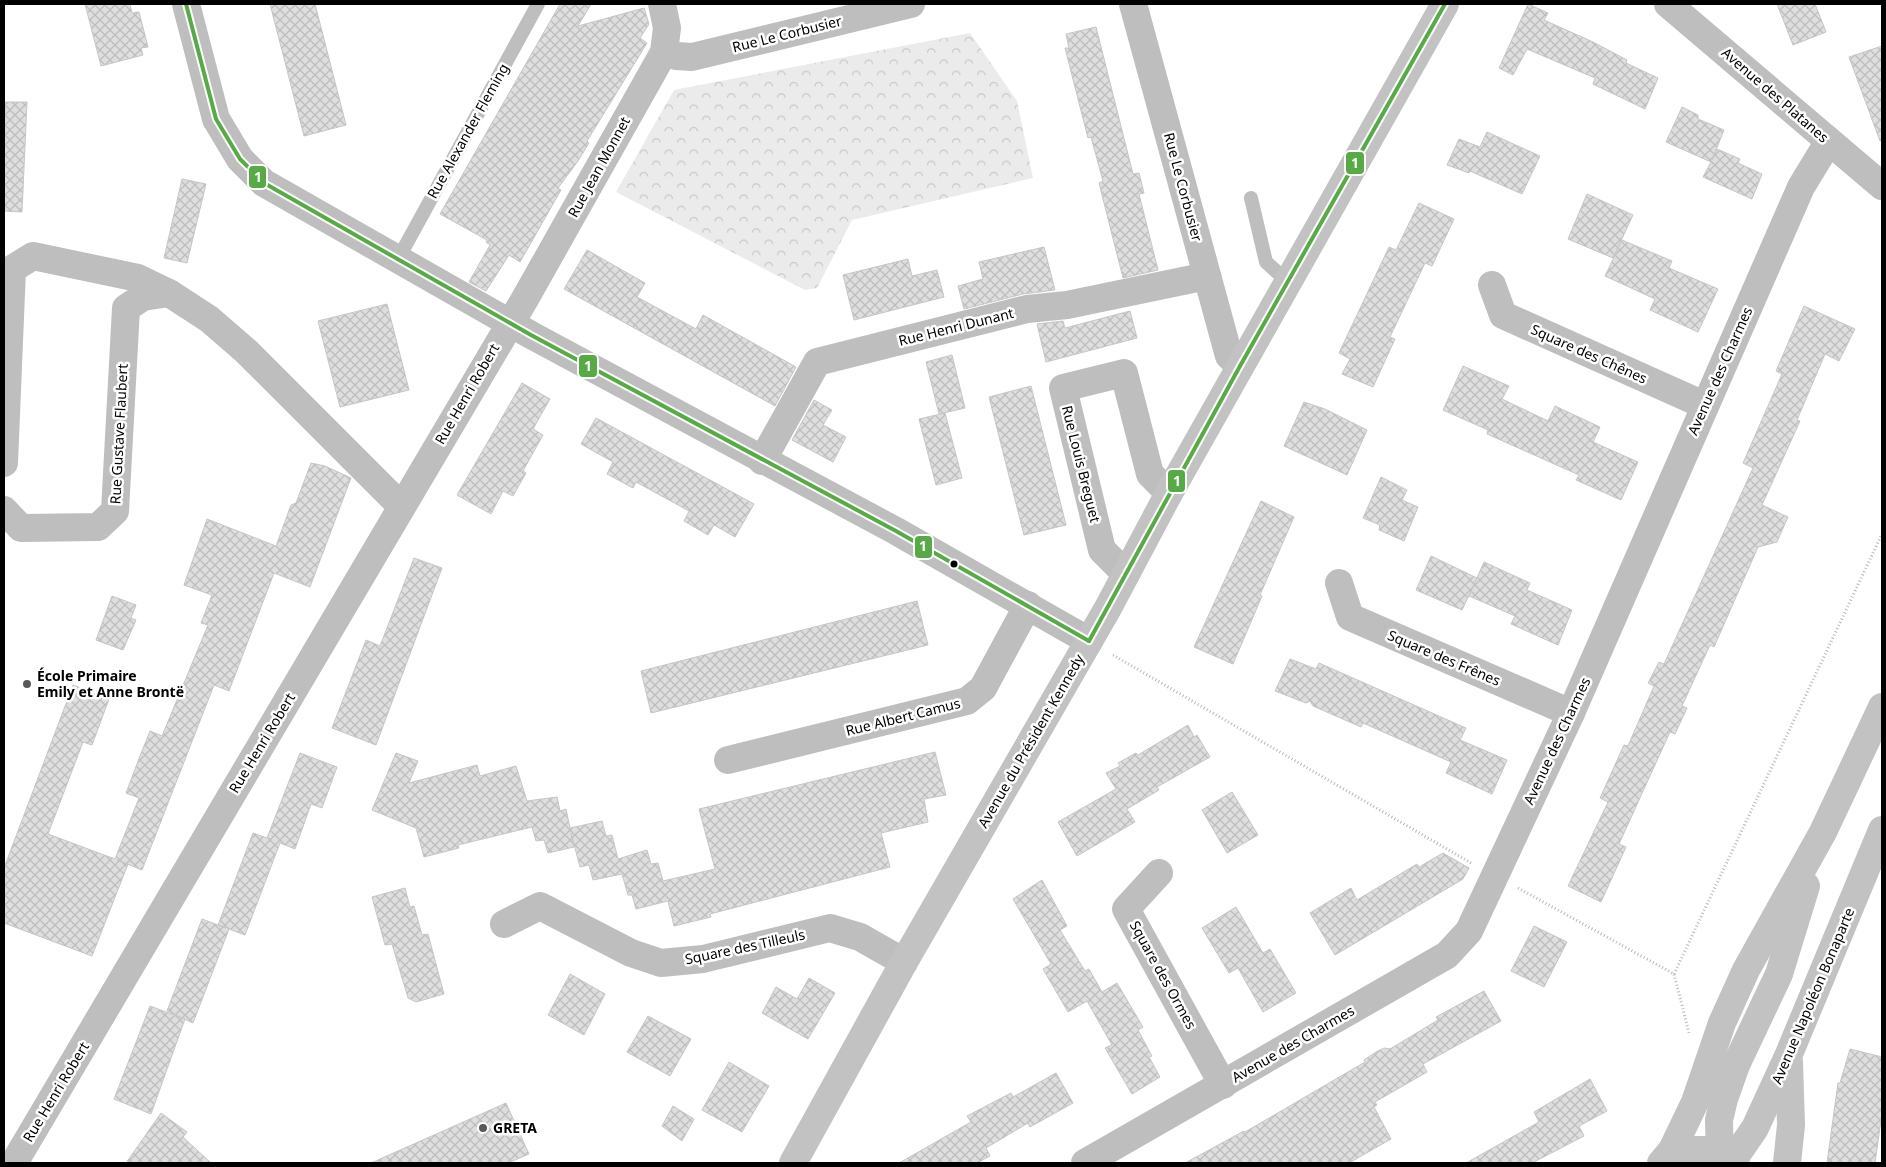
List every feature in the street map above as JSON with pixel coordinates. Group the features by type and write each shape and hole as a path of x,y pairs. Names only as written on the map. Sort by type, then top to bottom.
{"main road":[{"name":"Avenue du Président Kennedy","path":"793,1163 904,962 1089,641 1169,493 1445,4"},
{"path":"1823,832 1779,974 1736,1065 1724,1099 1720,1120 1730,1160 1667,1156 1699,1093 1722,1023 1746,970 1823,832 1882,707"},
{"name":"Avenue Napoléon Bonaparte","path":"1730,1160 1756,1128 1789,1054 1882,830"},
{"path":"1787,1163 1790,1125 1789,1054"}],"street":[{"path":"186,4 216,119 240,159 264,184 508,323 762,462 896,531 1089,641"},
{"name":"Rue Jean Monnet","path":"508,323 526,297 664,52 667,28 662,4"},
{"name":"Rue Le Corbusier","path":"664,52 676,56 692,57 911,4"},
{"name":"Rue Le Corbusier","path":"1133,4 1229,356 1240,366"},
{"name":"Avenue des Platanes","path":"1668,4 1882,186"},
{"name":"Avenue des Charmes","path":"1085,1163 1446,955 1469,931 1571,712 1801,187 1829,141"},
{"path":"4,462 12,270 32,256 138,278 169,293 209,319 246,351 401,506"},
{"name":"Rue Henri Dunant","path":"762,462 817,362 1027,309 1068,305 1207,276"},
{"name":"Square des Chênes","path":"1492,285 1503,315 1704,405"},
{"name":"Rue Gustave Flaubert","path":"4,510 21,528 98,527 115,512 126,308 144,297 169,293"},
{"name":"Rue Henri Robert","path":"14,1163 508,323"},
{"name":"Rue Louis Breguet","path":"1126,574 1102,550 1063,388 1124,373 1150,474 1169,493"},
{"name":"Square des Frênes","path":"1340,583 1350,617 1571,712"},
{"name":"Rue Albert Camus","path":"728,760 967,701 982,688 1028,605"},
{"name":"Square des Ormes","path":"1159,872 1126,909 1223,1085"},
{"name":"Square des Tilleuls","path":"504,924 540,906 630,953 661,963 703,959 830,928 860,937 904,962"}],"lane":[{"name":"Rue Alexander Fleming","path":"398,259 538,4"},
{"path":"1251,198 1266,262 1289,283"}],"path":[{"path":"1691,1042 1674,974 1882,534"},
{"path":"1089,641 1494,876 1567,914 1674,974"}],"green space":[{"path":"970,33 1017,101 1033,178 852,220 817,288 805,290 616,192 674,90"}],"building":[{"path":"85,4 130,4 132,13 139,12 148,47 141,48 143,55 101,66"},
{"path":"270,4 315,4 346,125 304,136"},
{"path":"560,4 591,4 578,26 644,8 649,24 640,38 647,43 587,141 589,143 578,161 558,188 561,190 520,262 509,255 486,291 469,282 490,245 486,242 487,240 440,214"},
{"path":"1528,4 1548,13 1544,20 1593,42 1627,60 1626,63 1658,78 1645,109 1593,84 1595,78 1527,49 1513,75 1499,68"},
{"path":"1777,4 1815,4 1826,32 1793,45"},
{"path":"1096,27 1133,174 1139,173 1144,193 1139,194 1158,270 1123,278 1099,183 1103,181 1091,137 1088,138 1065,48 1069,48 1066,34"},
{"path":"1882,46 1882,140 1880,141 1849,57"},
{"path":"5,102 27,102 22,212 4,211"},
{"path":"1682,107 1698,115 1698,119 1724,130 1712,160 1717,149 1740,159 1738,163 1762,174 1752,199 1703,177 1711,162 1666,142"},
{"path":"1487,132 1540,156 1522,194 1470,171 1469,173 1447,165 1459,139 1480,147"},
{"path":"182,179 206,184 187,263 164,258"},
{"path":"1587,194 1633,215 1613,258 1568,239"},
{"path":"1419,203 1454,219 1432,266 1425,263 1390,337 1395,339 1373,387 1342,374 1350,359 1339,353 1389,247 1396,250"},
{"path":"1622,240 1672,261 1669,268 1718,289 1698,332 1650,310 1655,299 1605,276"},
{"path":"1044,247 1055,290 1023,294 964,309 958,286 983,279 979,262"},
{"path":"587,250 645,283 637,297 696,329 703,315 796,367 775,406 564,289"},
{"path":"908,259 912,276 937,270 944,297 854,320 843,275"},
{"path":"387,304 409,390 340,407 318,321"},
{"path":"1804,306 1855,329 1839,361 1825,354 1797,420 1800,421 1762,505 1788,517 1777,542 1758,547 1714,647 1710,645 1682,706 1687,708 1675,734 1670,732 1619,844 1626,847 1601,902 1568,886 1608,802 1600,798 1624,745 1628,746 1654,686 1648,683 1659,662 1664,664 1753,468 1743,463 1782,374 1776,371"},
{"path":"1130,311 1137,338 1046,362 1037,324 1063,321 1065,328"},
{"path":"952,355 965,408 939,414 926,362"},
{"path":"1463,366 1509,386 1502,399 1548,421 1555,406 1600,427 1593,442 1638,462 1621,500 1576,480 1579,475 1487,434 1488,430 1443,410"},
{"path":"522,383 550,399 533,429 543,435 523,471 526,473 513,496 503,491 491,514 457,495"},
{"path":"1031,386 1066,525 1024,535 989,397"},
{"path":"814,400 832,410 823,425 846,437 833,462 792,440"},
{"path":"1304,402 1325,409 1367,430 1347,475 1284,446"},
{"path":"945,413 962,478 936,485 919,419"},
{"path":"596,418 754,504 735,537 714,525 708,535 684,521 689,511 636,482 633,488 607,474 613,462 581,444"},
{"path":"311,463 325,466 351,478 310,587 274,573 229,691 214,685 142,870 128,864 92,956 4,923 4,868 73,685 109,699 92,745 83,742 48,834 115,859 139,798 126,793 140,756 150,731 162,736 208,625 201,623 212,595 184,585 207,519 276,546 291,505 296,503"},
{"path":"1381,477 1407,490 1402,500 1418,507 1404,541 1379,530 1380,525 1363,518"},
{"path":"1261,501 1294,517 1260,595 1262,596 1233,664 1194,647"},
{"path":"1431,556 1477,578 1462,610 1416,590"},
{"path":"414,558 442,568 376,745 332,728 366,640 380,646"},
{"path":"1484,562 1530,583 1527,590 1572,610 1558,645 1511,624 1515,616 1469,596"},
{"path":"112,596 136,605 131,618 136,620 123,650 96,640"},
{"path":"917,601 928,645 651,713 641,671"},
{"path":"1290,659 1316,669 1319,663 1466,728 1460,740 1507,760 1492,794 1446,773 1451,762 1363,723 1361,727 1313,706 1310,701 1306,703 1275,691"},
{"path":"1188,725 1194,737 1197,735 1210,757 1157,787 1159,790 1127,809 1135,822 1077,856 1058,822 1116,789 1106,773 1120,766 1118,763 1136,753 1138,755"},
{"path":"935,752 946,795 924,799 928,822 881,833 890,867 710,914 711,917 674,926 668,901 636,909 632,895 628,895 622,874 593,880 589,865 580,867 571,833 574,847 548,853 544,840 536,841 532,827 458,845 459,848 424,857 416,828 372,810 396,753 418,761 409,783 477,765 480,776 516,766 527,801 557,797 560,811 566,809 570,828 602,821 606,836 612,835 618,859 647,850 651,864 658,863 663,881 715,869 699,809"},
{"path":"300,753 337,767 322,808 311,804 295,849 280,843 245,935 229,929 193,1023 167,1011 202,919 218,925 253,833 267,838"},
{"path":"1232,792 1258,835 1227,853 1202,810"},
{"path":"1443,853 1469,868 1463,879 1335,955 1310,913 1351,888 1357,900 1417,864 1419,867"},
{"path":"1042,880 1067,926 1060,930 1085,971 1089,969 1102,992 1117,983 1143,1027 1138,1030 1152,1056 1149,1057 1160,1077 1132,1094 1105,1048 1112,1045 1087,1001 1068,1012 1043,969 1051,964 1013,899"},
{"path":"405,888 410,907 414,906 422,935 428,934 444,994 416,1002 408,998 392,944 385,945 372,897"},
{"path":"1236,907 1263,953 1270,949 1296,993 1263,1012 1238,968 1229,973 1202,928"},
{"path":"1534,926 1567,942 1544,987 1511,971"},
{"path":"570,974 605,994 584,1035 548,1015"},
{"path":"809,978 835,993 808,1039 762,1013 776,987 797,999"},
{"path":"1484,991 1501,1021 1423,1064 1427,1072 1375,1102 1377,1105 1374,1107 1391,1139 1349,1163 1185,1163 1245,1132 1365,1062 1364,1060 1376,1052 1384,1048 1390,1049 1438,1020 1436,1017"},
{"path":"150,1006 185,1019 151,1114 114,1099"},
{"path":"648,1016 691,1039 670,1076 627,1052"},
{"path":"1850,1049 1882,1057 1882,1113 1875,1163 1827,1163 1838,1083 1840,1083"},
{"path":"729,1062 769,1086 742,1132 702,1110"},
{"path":"1056,1073 1073,1103 1030,1127 1028,1123 986,1148 990,1156 977,1163 899,1163 971,1122 967,1116 1011,1093 1013,1097"},
{"path":"1590,1079 1607,1111 1579,1126 1584,1136 1532,1163 1466,1163 1539,1122 1534,1112"},
{"name":"GRETA","path":"506,1103 529,1154 508,1163 371,1163"},
{"path":"673,1106 694,1119 682,1141 662,1126"},
{"path":"161,1113 187,1132 183,1137 211,1163 126,1163"}],"transit line":[{"name":"1","path":"186,4 216,119 240,159 264,183 531,335 896,531 1089,641"},
{"name":"1","path":"1089,641 1240,366 1445,4"}],"place":[{"name":"École Primaire Emily et Anne Brontë","path":"27,684"},
{"name":"GRETA","path":"483,1128"}]}
